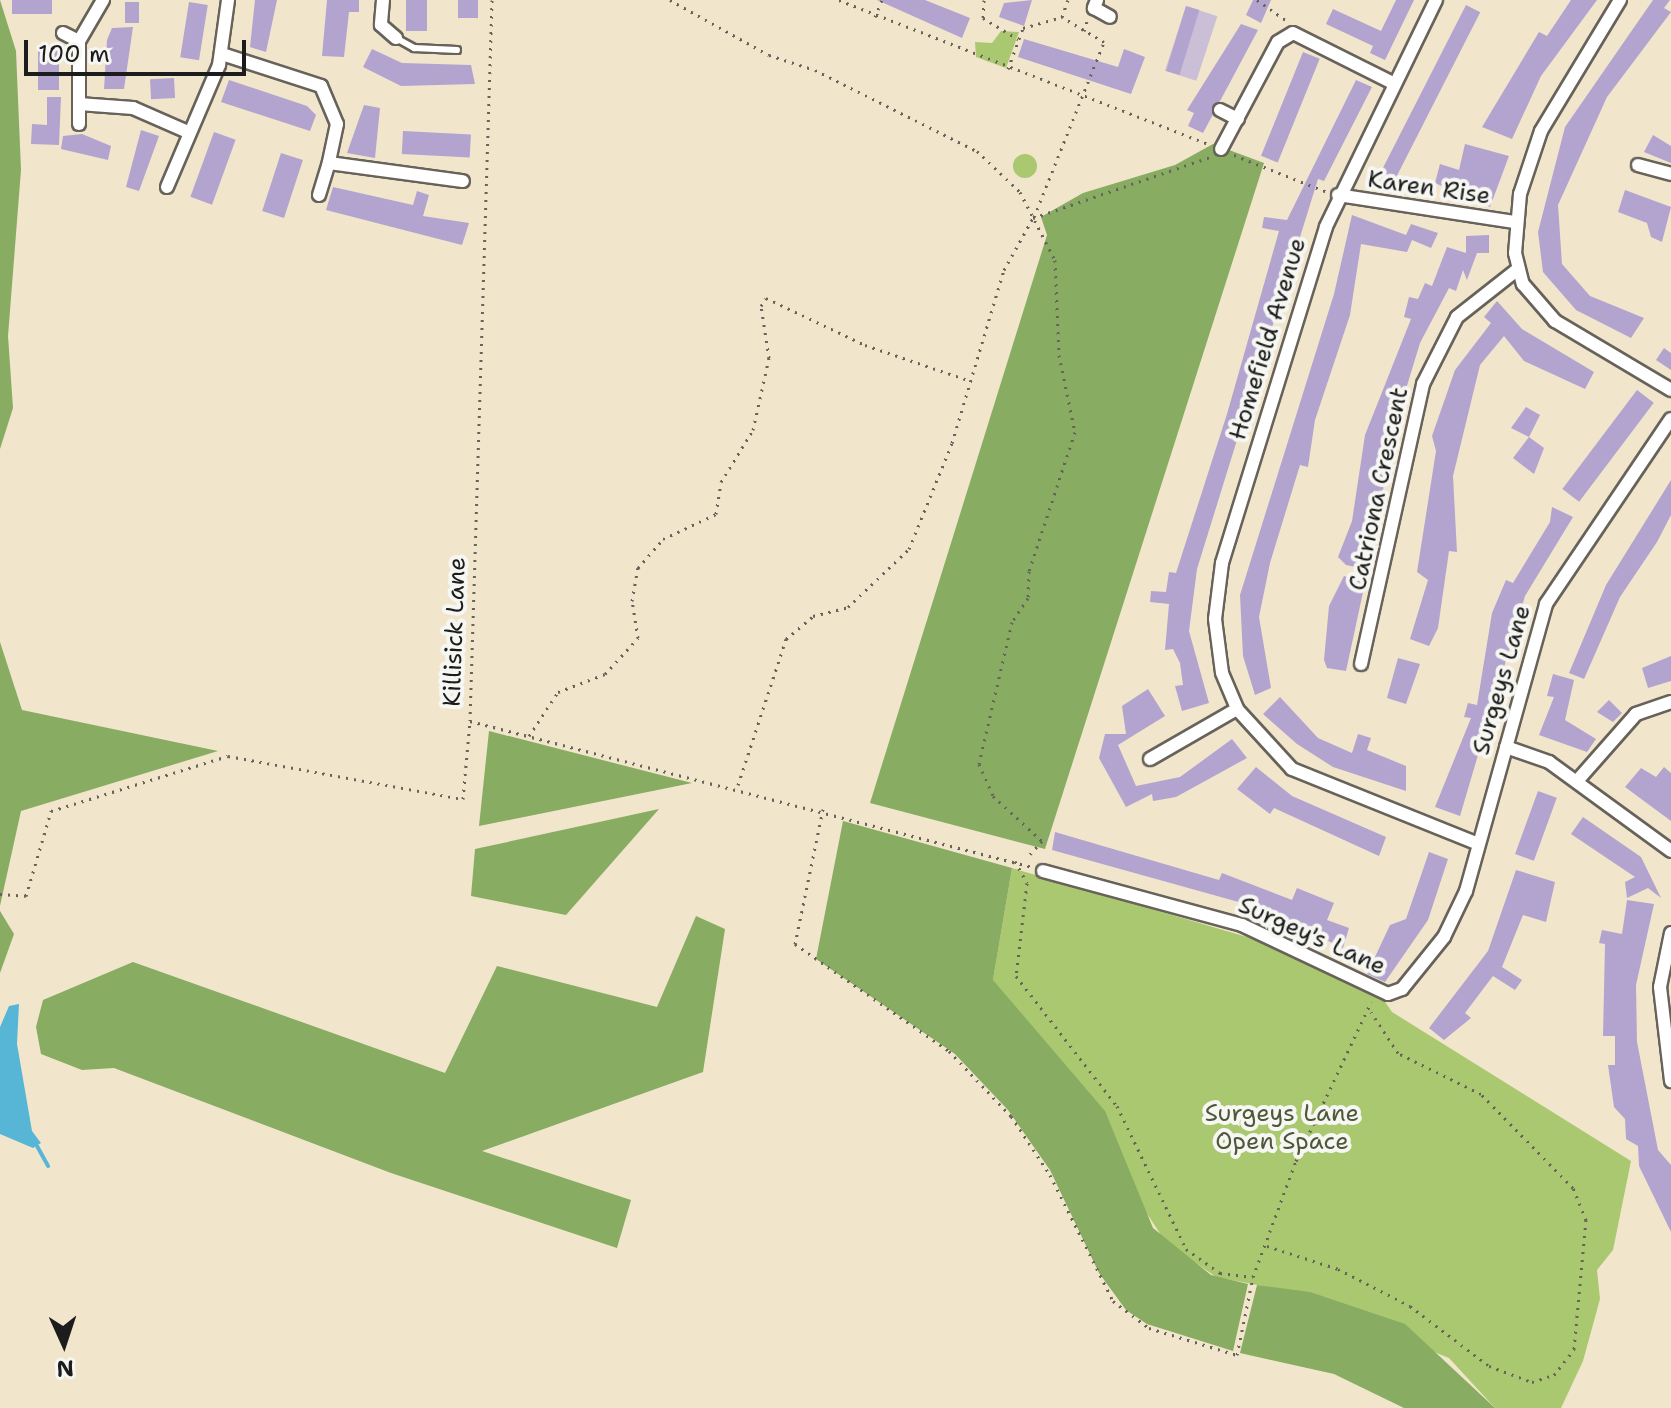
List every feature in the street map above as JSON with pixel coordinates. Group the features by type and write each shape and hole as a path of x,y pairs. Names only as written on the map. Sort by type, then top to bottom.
{"street":[{"path":"79,124 79,41 103,0"},
{"path":"167,187 186,131 222,54 228,0"},
{"path":"381,25 383,0"},
{"name":"Homefield Avenue","path":"1436,0 1338,195 1222,563 1217,645 1237,709 1304,777 1479,844"},
{"path":"1620,0 1541,131 1515,222 1518,269 1555,321 1671,390"},
{"path":"1086,26 1096,4 1110,17"},
{"path":"368,28 381,25"},
{"path":"381,25 396,38"},
{"path":"1221,149 1278,42 1298,31 1393,83"},
{"path":"63,33 79,41"},
{"path":"222,54 321,86 337,124 319,195"},
{"path":"79,104 133,108 186,131"},
{"path":"1220,110 1238,119"},
{"path":"329,163 457,181 451,196"},
{"path":"1638,165 1671,174"},
{"name":"Karen Rise","path":"1338,195 1515,222"},
{"name":"Catriona Crescent","path":"1361,664 1375,612 1423,384 1457,317 1518,269"},
{"name":"Surgeys Lane","path":"1479,844 1546,604 1671,419"},
{"name":"Catriona Crescent","path":"1375,612 1390,616"},
{"path":"1577,781 1636,714 1671,702"},
{"path":"1154,740 1156,756 1237,709"},
{"path":"1506,747 1577,781 1671,851"},
{"name":"Surgey's Lane","path":"1043,871 1242,925 1388,994 1413,977 1457,915 1479,844"},
{"path":"1671,933 1660,987 1671,1081"}],"lane":[{"path":"396,38 414,48 457,50"}],"path":[{"name":"Killisick Lane","path":"492,0 470,721 738,785 1043,871"},
{"path":"670,0 769,55 815,70 977,151 1002,168 1033,218 1061,279 1059,355 1075,432 1029,571 1028,598 1012,622 979,764 993,796 1042,841 1026,859"},
{"path":"839,0 1007,70 1086,97 1338,195"},
{"path":"875,17 882,0"},
{"path":"1062,17 1068,0"},
{"path":"1257,0 1298,31"},
{"path":"985,1 983,18 1018,39"},
{"path":"738,785 786,639 813,616 848,607 909,549 1004,270 1033,218 1086,97 1104,42 1086,26 1062,17 1023,28 1007,70"},
{"path":"1033,218 1135,188 1221,149"},
{"path":"529,736 558,692 605,674 638,638 632,601 638,568 663,539 716,514 721,482 753,430 769,358 761,306 766,298 865,345 968,380"},
{"path":"0,894 26,896 51,811 228,756 463,799 470,721"},
{"path":"823,809 795,944 949,1051 1011,1116 1050,1175 1113,1301 1149,1328 1237,1355 1253,1277 1296,1161 1371,1012 1371,1001"},
{"path":"1015,861 1027,883 1016,976 1117,1106 1186,1249 1220,1273 1253,1277"},
{"path":"1267,1246 1338,1269 1410,1306 1489,1366 1532,1382 1554,1375 1574,1349 1586,1220 1573,1188 1481,1094 1398,1053 1371,1012"}],"shaded area":[{"path":"1186,6 1217,16 1196,81 1165,71"}],"green space":[{"path":"0,0 16,51 21,170 8,336 13,408 0,449"},
{"path":"1001,31 1019,32 1006,68 976,57 975,42 992,43"},
{"path":"1213,144 1264,163 1045,849 870,803 1047,235 1041,217 1083,193 1175,165"},
{"path":"1025,154 1033,158 1037,166 1033,174 1025,178 1017,174 1013,166 1017,158"},
{"path":"0,642 22,710 218,751 21,811 0,906"},
{"path":"489,731 692,783 479,826"},
{"path":"659,809 566,915 471,896 475,849"},
{"path":"843,821 1012,868 993,980 1105,1111 1153,1228 1211,1275 1248,1284 1233,1351 1147,1324 1126,1310 1099,1273 1050,1170 1008,1110 955,1054 816,959"},
{"name":"Surgeys Lane Open Space","path":"1012,868 1264,942 1381,996 1392,1012 1631,1161 1613,1250 1597,1270 1600,1299 1583,1361 1561,1408 1495,1408 1449,1358 1278,1289 1216,1277 1165,1241 993,980"},
{"path":"0,911 14,934 0,973"},
{"path":"696,916 725,929 703,1072 482,1151 631,1200 617,1248 391,1173 114,1068 82,1070 41,1054 36,1027 43,1000 133,962 445,1073 497,966 657,1007"},
{"path":"1257,1285 1310,1292 1405,1324 1495,1408 1404,1408 1334,1374 1240,1353"}],"water":[{"path":"19,1004 17,1044 32,1131 41,1143 33,1148 0,1134 0,1027 9,1006"}],"building":[{"path":"12,0 52,0 52,14 12,14"},
{"path":"255,0 277,0 266,52 250,47"},
{"path":"327,0 359,0 359,12 349,12 344,57 322,56"},
{"path":"406,0 427,0 427,31 406,31"},
{"path":"458,0 478,0 478,18 458,18"},
{"path":"877,0 925,0 970,18 962,38"},
{"path":"1032,0 1024,26 999,17 1004,3"},
{"path":"1253,0 1271,0 1261,23 1246,15"},
{"path":"1396,0 1414,0 1385,60 1370,53 1373,46 1326,24 1333,9 1381,31"},
{"path":"1571,0 1597,0 1541,76 1512,139 1482,127 1539,32 1547,36"},
{"path":"1653,0 1670,0 1664,8 1671,12 1607,97 1558,205 1562,264 1590,296 1644,318 1631,338 1576,310 1543,272 1538,232 1565,127"},
{"path":"125,2 139,2 139,23 125,23"},
{"path":"189,2 208,5 199,60 180,57"},
{"path":"1466,5 1480,12 1393,183 1379,176"},
{"path":"1186,6 1199,10 1180,75 1166,71"},
{"path":"1241,24 1258,30 1203,133 1188,126 1194,113 1187,110"},
{"path":"133,27 124,89 104,89 107,40 112,28"},
{"path":"1024,39 1118,67 1124,49 1145,57 1131,94 1018,57"},
{"path":"38,45 59,45 59,90 38,90"},
{"path":"372,49 402,63 471,65 475,84 401,86 363,67"},
{"path":"1303,52 1320,59 1278,163 1261,156"},
{"path":"174,78 175,98 151,99 150,79"},
{"path":"229,80 307,106 316,115 310,131 221,102"},
{"path":"1356,80 1372,87 1324,181 1318,179 1197,569 1189,631 1209,703 1182,711 1175,686 1183,685 1180,663 1173,649 1165,650 1169,604 1150,602 1151,591 1166,592 1169,572 1176,573 1227,414 1279,231 1262,228 1264,217 1287,220"},
{"path":"47,97 61,97 59,145 31,144 32,124 47,125"},
{"path":"364,105 380,108 375,158 347,153"},
{"path":"141,130 159,136 139,191 126,187"},
{"path":"403,131 471,135 470,158 402,154"},
{"path":"214,132 236,140 212,205 190,197"},
{"path":"82,134 111,146 108,160 61,149 63,136"},
{"path":"1653,135 1671,146 1671,163 1644,152"},
{"path":"1465,144 1509,156 1490,207 1435,183 1440,164 1459,170"},
{"path":"281,153 303,160 284,218 262,211"},
{"path":"333,187 413,205 417,191 429,195 423,216 469,223 462,245 326,210"},
{"path":"1625,190 1671,207 1662,242 1651,237 1647,223 1618,212"},
{"path":"1352,215 1406,235 1411,224 1438,233 1431,248 1412,240 1407,252 1361,244 1350,315 1315,420 1308,467 1300,465 1270,563 1259,617 1271,688 1255,695 1243,656 1240,595 1334,294"},
{"path":"1489,235 1489,253 1477,253 1467,280 1463,270 1456,291 1449,288 1420,343 1392,435 1370,570 1346,565 1338,557 1352,521 1365,435 1411,319 1404,317 1409,297 1418,299 1425,283 1432,286 1447,247 1466,253 1466,236"},
{"path":"1497,301 1522,329 1594,372 1585,389 1524,361 1504,336 1480,365 1453,476 1457,552 1449,551 1438,628 1429,646 1410,639 1428,580 1417,572 1436,451 1432,436 1455,370 1491,323 1484,317"},
{"path":"1664,348 1671,353 1671,370 1656,360"},
{"path":"1637,390 1654,403 1579,502 1562,489"},
{"path":"1526,407 1540,415 1529,437 1511,428"},
{"path":"1529,437 1544,448 1534,474 1513,458"},
{"path":"1671,480 1671,515 1657,542 1620,597 1584,679 1569,673 1606,585"},
{"path":"1552,507 1573,517 1525,596 1460,816 1435,807 1471,718 1464,717 1468,703 1477,705 1492,613 1506,580 1513,583 1550,522"},
{"path":"1344,576 1365,583 1346,671 1327,668 1324,660 1329,606"},
{"path":"1671,656 1671,681 1648,688 1642,668"},
{"path":"1398,658 1420,664 1406,704 1387,698"},
{"path":"1553,674 1574,680 1565,720 1596,739 1587,752 1539,735 1554,697 1547,696"},
{"path":"1148,689 1165,716 1118,745 1136,786 1180,777 1232,739 1247,758 1176,797 1153,801 1152,794 1126,807 1099,758 1105,734 1126,734 1122,706"},
{"path":"1280,697 1318,738 1352,753 1358,734 1371,738 1367,750 1406,766 1406,791 1333,767 1297,744 1263,714"},
{"path":"1609,700 1622,713 1613,722 1597,712"},
{"path":"1256,767 1292,796 1386,837 1379,856 1274,808 1270,814 1237,789"},
{"path":"1664,767 1671,773 1671,821 1625,787 1641,768 1656,777"},
{"path":"1538,791 1557,798 1534,861 1515,854"},
{"path":"1583,817 1641,857 1661,898 1648,888 1627,898 1625,882 1635,877 1571,834"},
{"path":"1055,832 1219,880 1222,873 1292,900 1297,888 1334,903 1327,920 1349,928 1343,948 1253,906 1052,850"},
{"path":"1429,852 1448,859 1428,920 1385,982 1367,974 1390,925 1406,919"},
{"path":"1516,870 1555,882 1546,922 1523,915 1502,967 1522,980 1515,990 1493,976 1465,1013 1471,1018 1444,1040 1429,1028 1488,951"},
{"path":"1627,900 1654,904 1636,985 1637,1042 1658,1150 1671,1165 1671,1232 1639,1166 1638,1146 1626,1139 1625,1119 1614,1107 1608,1065 1615,1065 1615,1036 1603,1036 1605,944 1599,943 1602,930 1622,934"}],"waterway":[{"path":"37,1146 48,1166"}]}
